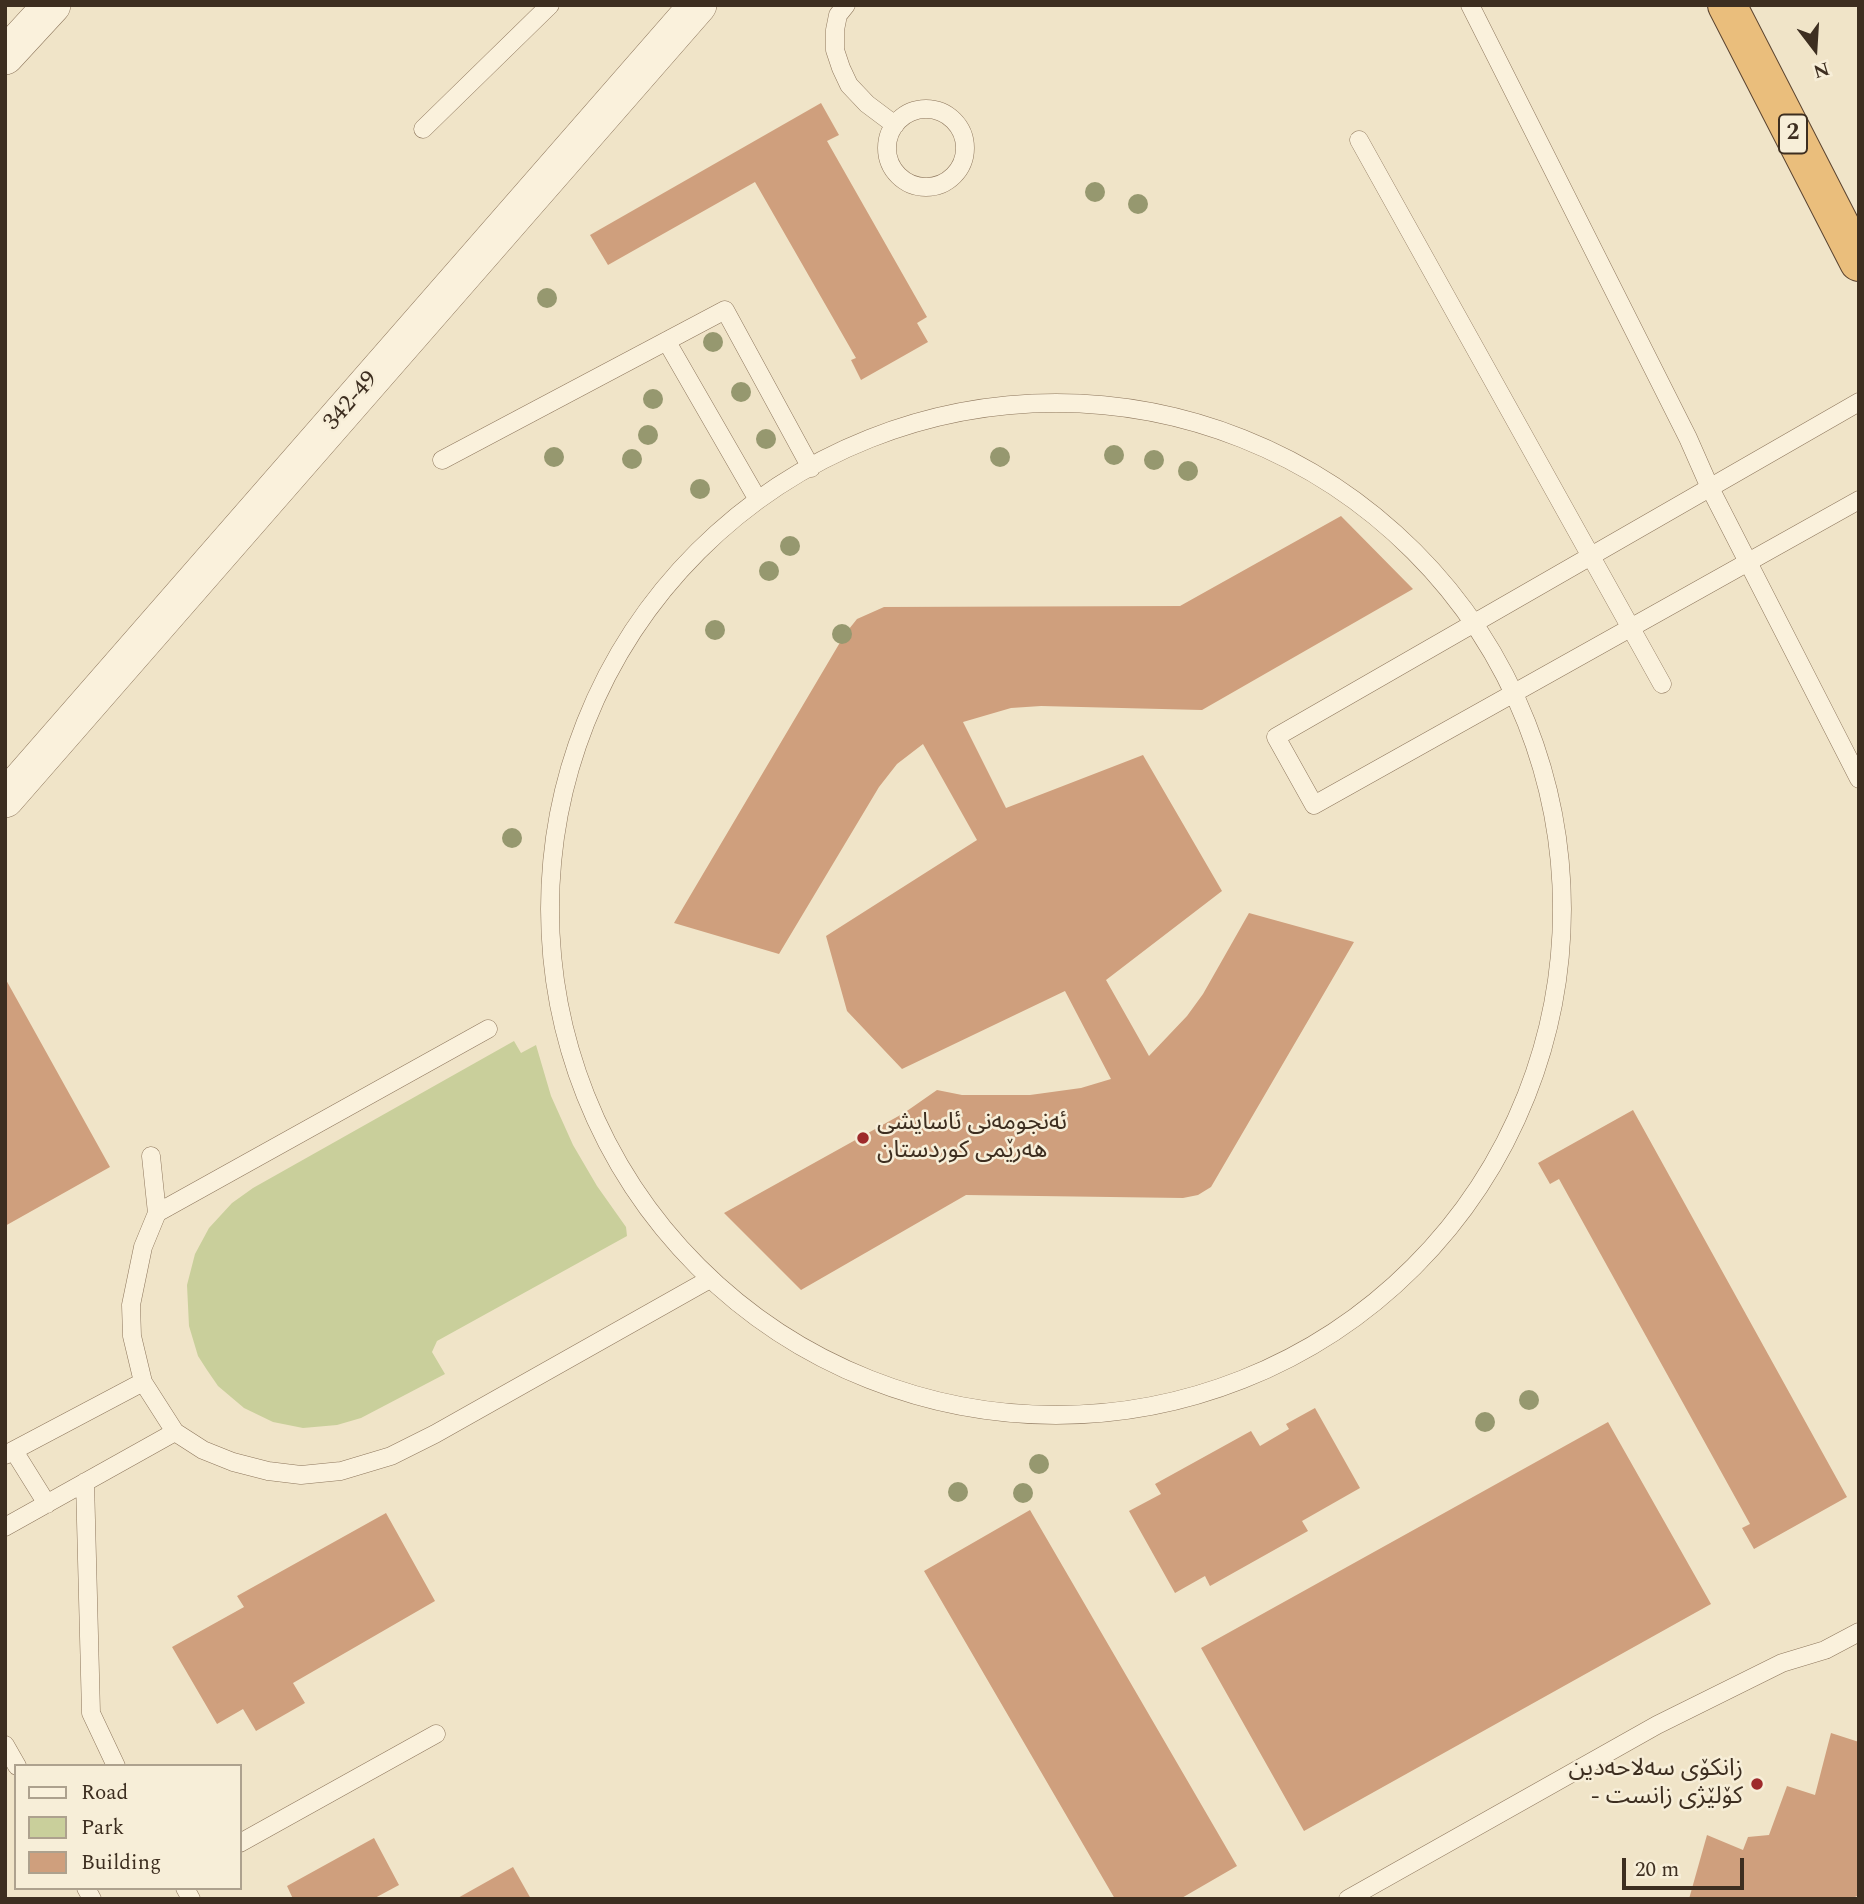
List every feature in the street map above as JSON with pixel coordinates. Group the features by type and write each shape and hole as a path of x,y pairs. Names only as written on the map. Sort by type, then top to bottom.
{"highway":[{"name":"2","path":"1727,5 1859,262"}],"street":[{"path":"5,57 52,5"},
{"name":"342-49","path":"5,799 698,5"}],"lane":[{"path":"423,129 550,5"},
{"path":"846,5 838,15 835,30 835,50 841,68 849,85 867,104 895,125"},
{"path":"1470,5 1682,426 1710,488 1859,779"},
{"path":"916,110 941,112 952,118 960,128 965,152 956,174 934,187 908,183 897,174 887,150 895,125 916,110"},
{"path":"1359,140 1662,684"},
{"path":"442,460 725,310 811,468"},
{"path":"667,342 758,500"},
{"path":"1859,402 1276,737 1314,804 1859,500"},
{"path":"1066,403 1147,412 1226,432 1312,473 1369,510 1419,556 1475,623 1516,693 1544,769 1560,850 1563,931 1552,1012 1529,1090 1493,1164 1447,1231 1389,1290 1324,1338 1250,1376 1172,1401 1091,1414 1009,1413 928,1399 851,1372 779,1334 710,1279 658,1225 613,1157 579,1083 555,990 548,923 553,841 570,762 601,686 643,616 696,553 758,500 811,468 828,457 904,427 984,408 1066,403"},
{"path":"157,1213 488,1030"},
{"path":"151,1156 157,1213 144,1247 131,1305 132,1336 143,1382 175,1432 203,1450 233,1462 268,1471 301,1475 341,1471 391,1456 435,1434 710,1279"},
{"path":"47,1504 10,1453 143,1382"},
{"path":"5,1527 175,1432"},
{"path":"85,1482 91,1713 115,1764"},
{"path":"1348,1899 1657,1725 1782,1663 1825,1650 1859,1632"},
{"path":"242,1842 436,1734"},
{"path":"5,1745 16,1764"}],"green space":[{"path":"514,1041 521,1053 536,1045 551,1096 573,1145 626,1227 627,1236 437,1341 432,1352 445,1374 361,1418 337,1425 303,1428 273,1422 244,1408 218,1386 207,1370 198,1356 189,1326 187,1285 195,1254 209,1228 232,1203 253,1188"}],"building":[{"path":"821,103 839,135 827,141 927,317 917,323 928,342 861,380 851,360 856,358 755,182 608,265 590,235"},
{"path":"1341,516 1413,589 1202,710 1041,706 1011,708 963,722 1006,808 1143,755 1222,891 1106,980 1149,1056 1187,1016 1203,994 1249,913 1354,942 1211,1187 1198,1195 1183,1198 966,1195 801,1290 724,1213 904,1113 937,1090 962,1095 1030,1095 1081,1088 1111,1079 1065,991 902,1069 847,1011 826,936 977,840 923,744 897,764 879,787 779,954 674,923 845,634 857,619 884,607 1180,606"},
{"path":"5,978 110,1167 5,1226"},
{"path":"1633,1110 1847,1497 1754,1549 1742,1528 1750,1524 1559,1179 1550,1184 1538,1163"},
{"path":"1315,1408 1360,1488 1302,1521 1308,1531 1210,1586 1205,1576 1175,1593 1129,1511 1161,1494 1155,1484 1251,1431 1260,1446 1289,1429 1286,1424"},
{"path":"1608,1422 1711,1604 1304,1831 1201,1648"},
{"path":"1030,1510 1237,1866 1180,1899 1115,1899 924,1571"},
{"path":"386,1513 435,1601 293,1683 305,1703 256,1731 243,1709 217,1724 172,1647 244,1607 237,1596"},
{"path":"1831,1733 1859,1742 1859,1895 1851,1899 1689,1899 1707,1835 1743,1850 1748,1837 1769,1835 1787,1786 1815,1795"},
{"path":"374,1838 399,1885 373,1899 293,1899 287,1886"},
{"path":"513,1867 531,1899 456,1899"}],"place":[{"name":"ئەنجومەنی ئاسایشی هەرێمی کوردستان","path":"863,1138"},
{"name":"زانکۆی سەلاحەدین - کۆلێژی زانست","path":"1757,1784"}]}
